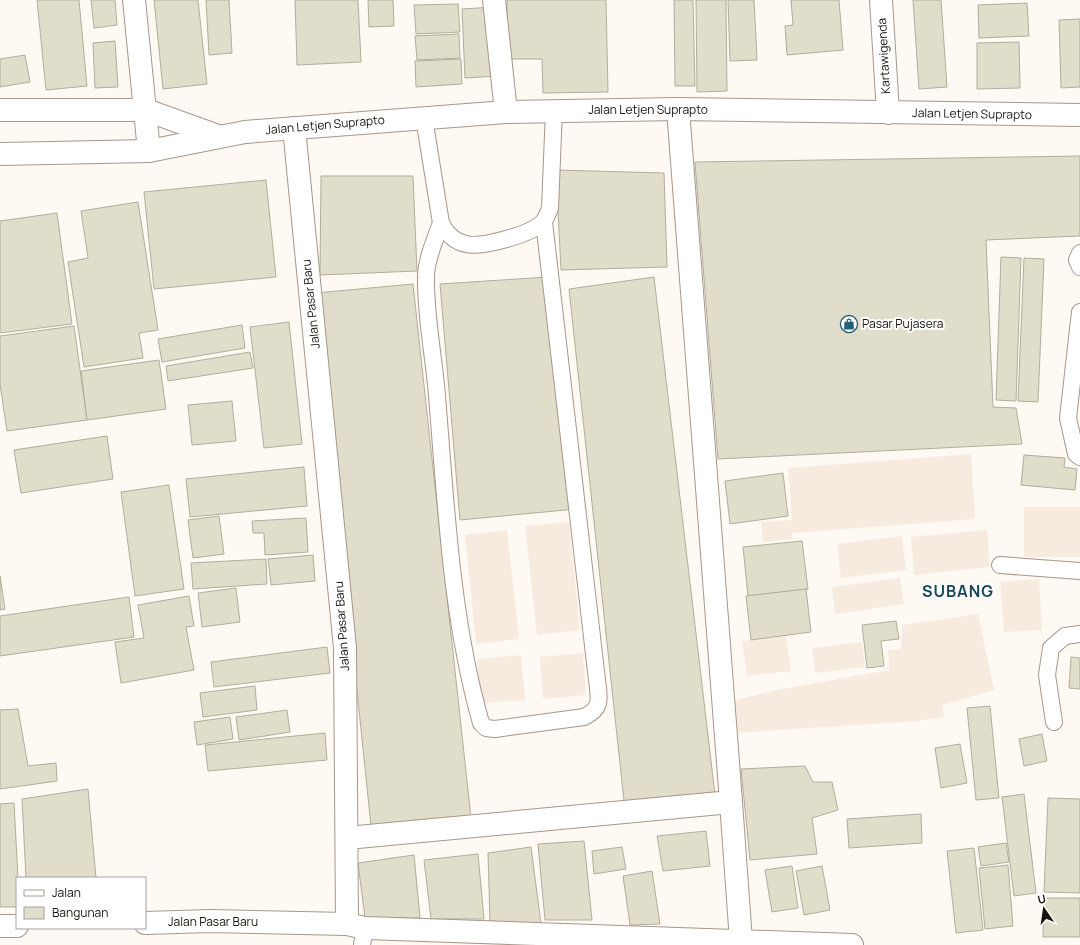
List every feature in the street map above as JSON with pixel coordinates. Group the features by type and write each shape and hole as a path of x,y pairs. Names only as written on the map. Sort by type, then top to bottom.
{"street":[{"path":"134,0 149,151"},
{"path":"494,0 506,112"},
{"name":"Kartawigenda","path":"881,0 888,113"},
{"path":"678,109 741,941"},
{"name":"Jalan Letjen Suprapto","path":"0,154 149,151 218,136 294,128 506,112 554,110 678,109 1080,115"},
{"name":"Jalan Letjen Suprapto","path":"0,110 146,110 218,136"},
{"name":"Jalan Pasar Baru","path":"146,923 210,921 358,932 347,838 345,648 294,128"},
{"path":"347,838 731,802"},
{"path":"0,926 16,926"},
{"path":"358,932 852,945"}],"lane":[{"path":"424,118 441,223 445,232 452,238 467,245 500,241 535,229 544,222 550,208 554,110"},
{"path":"441,223 429,256 426,274 426,304 436,378 459,624 481,723 486,728 495,729 584,717 593,713 598,705 597,680 544,222"},
{"path":"1080,252 1077,260 1080,267"},
{"path":"1080,312 1068,418 1076,454 1080,457"},
{"path":"1000,565 1080,571"},
{"path":"1054,722 1047,675 1050,648 1065,636 1080,634"}],"shaded area":[{"path":"971,454 975,519 792,533 793,539 763,542 761,522 792,520 788,468"},
{"path":"1024,507 1080,507 1080,557 1024,557"},
{"path":"569,522 580,630 537,635 525,526"},
{"path":"507,530 519,639 476,644 465,535"},
{"path":"987,530 990,567 914,575 911,537"},
{"path":"902,536 906,570 841,578 837,544"},
{"path":"900,578 904,604 835,614 832,587"},
{"path":"1039,579 1042,630 1004,632 1000,582"},
{"path":"978,614 994,690 942,705 944,717 918,721 731,733 728,702 776,690 889,670 888,650 901,649 902,625"},
{"path":"786,636 791,671 747,676 742,641"},
{"path":"862,642 865,667 815,673 812,648"},
{"path":"583,653 586,695 543,699 540,657"},
{"path":"521,655 525,700 481,703 477,659"}],"building":[{"path":"37,0 79,0 87,86 46,90"},
{"path":"91,0 115,0 117,25 94,28"},
{"path":"154,0 198,0 207,84 163,89"},
{"path":"206,0 229,0 232,53 209,55"},
{"path":"295,0 358,0 361,62 297,65"},
{"path":"368,0 393,0 394,26 369,27"},
{"path":"507,0 606,0 608,92 543,93 542,59 508,59"},
{"path":"674,0 693,0 695,86 675,86"},
{"path":"696,0 726,0 727,91 697,92"},
{"path":"728,0 754,0 757,60 730,61"},
{"path":"791,0 839,0 843,50 787,55 785,26 793,25"},
{"path":"913,0 941,0 947,87 919,89"},
{"path":"1027,3 1029,36 979,38 978,5"},
{"path":"458,4 460,32 416,34 414,5"},
{"path":"494,7 498,76 465,78 462,9"},
{"path":"1080,19 1080,87 1061,88 1059,20"},
{"path":"459,34 460,58 417,60 415,36"},
{"path":"115,41 118,87 95,88 93,43"},
{"path":"1019,42 1020,88 977,89 977,43"},
{"path":"25,55 30,82 0,87 0,59"},
{"path":"461,59 462,84 416,87 415,61"},
{"name":"Pasar Pujasera","path":"1080,156 1080,236 986,240 993,407 1016,408 1022,444 718,459 695,162"},
{"path":"556,170 664,173 667,267 561,270"},
{"path":"321,176 413,176 417,271 320,275"},
{"path":"266,180 276,277 154,289 144,192"},
{"path":"138,202 158,330 139,333 143,358 84,367 68,262 88,258 81,211"},
{"path":"57,213 72,324 0,333 0,221"},
{"path":"1001,257 1021,258 1016,401 996,400"},
{"path":"1024,258 1044,259 1038,402 1018,401"},
{"path":"548,277 576,509 460,520 440,284"},
{"path":"654,277 715,795 624,801 569,289"},
{"path":"413,284 471,818 371,826 316,293"},
{"path":"289,322 302,444 264,448 250,327"},
{"path":"242,325 245,348 162,362 158,339"},
{"path":"74,326 87,420 7,431 0,384 0,336"},
{"path":"250,352 253,368 168,381 166,366"},
{"path":"159,360 166,409 87,420 81,371"},
{"path":"232,401 236,441 192,445 188,405"},
{"path":"107,436 113,479 21,493 14,450"},
{"path":"1024,455 1065,458 1064,467 1077,469 1075,490 1021,485"},
{"path":"304,467 307,506 190,517 186,479"},
{"path":"783,473 788,516 730,524 725,481"},
{"path":"169,485 184,589 135,596 121,492"},
{"path":"219,516 224,554 193,558 188,520"},
{"path":"306,518 308,552 265,555 264,533 253,533 252,521"},
{"path":"802,541 808,589 748,596 743,547"},
{"path":"313,555 315,581 271,585 268,559"},
{"path":"266,559 267,584 193,589 191,563"},
{"path":"0,576 5,609 0,610"},
{"path":"236,588 240,622 202,627 198,593"},
{"path":"806,589 811,632 751,640 746,596"},
{"path":"189,596 194,626 186,627 194,670 121,683 115,642 144,638 138,605"},
{"path":"129,597 134,637 0,656 0,616"},
{"path":"896,621 899,639 881,641 884,666 867,668 862,625"},
{"path":"327,647 330,673 214,687 211,662"},
{"path":"1071,657 1080,658 1080,689 1069,688"},
{"path":"255,686 257,710 203,717 200,693"},
{"path":"990,706 999,798 976,800 967,708"},
{"path":"18,709 28,766 56,763 57,781 0,789 0,710"},
{"path":"287,710 290,732 239,740 236,717"},
{"path":"230,717 233,739 197,745 194,722"},
{"path":"325,733 327,760 208,771 205,745"},
{"path":"1042,734 1047,761 1024,766 1019,739"},
{"path":"960,744 967,783 941,788 935,748"},
{"path":"805,766 813,782 832,782 838,810 812,818 817,854 750,860 741,769"},
{"path":"88,789 96,877 26,877 22,799"},
{"path":"1024,794 1036,893 1014,896 1002,797"},
{"path":"1048,798 1080,799 1080,893 1044,892"},
{"path":"14,803 18,877 16,877 16,907 0,907 0,804"},
{"path":"921,814 922,843 849,848 847,819"},
{"path":"706,831 710,866 663,871 657,836"},
{"path":"584,841 592,920 545,920 538,844"},
{"path":"1006,843 1009,862 981,866 978,847"},
{"path":"531,847 541,924 490,921 488,853"},
{"path":"622,847 626,869 594,874 592,851"},
{"path":"974,848 983,930 956,933 947,851"},
{"path":"478,854 484,919 431,919 424,860"},
{"path":"414,855 420,918 365,918 358,863"},
{"path":"1008,865 1013,926 985,929 979,868"},
{"path":"792,866 798,908 772,912 765,870"},
{"path":"822,866 830,910 804,915 796,871"},
{"path":"652,871 660,924 630,925 623,876"},
{"path":"1044,898 1080,898 1080,937 1043,937"}],"place":[{"name":"Pasar Pujasera","path":"849,324"}],"district":[{"name":"SUBANG","path":"958,591"}]}
